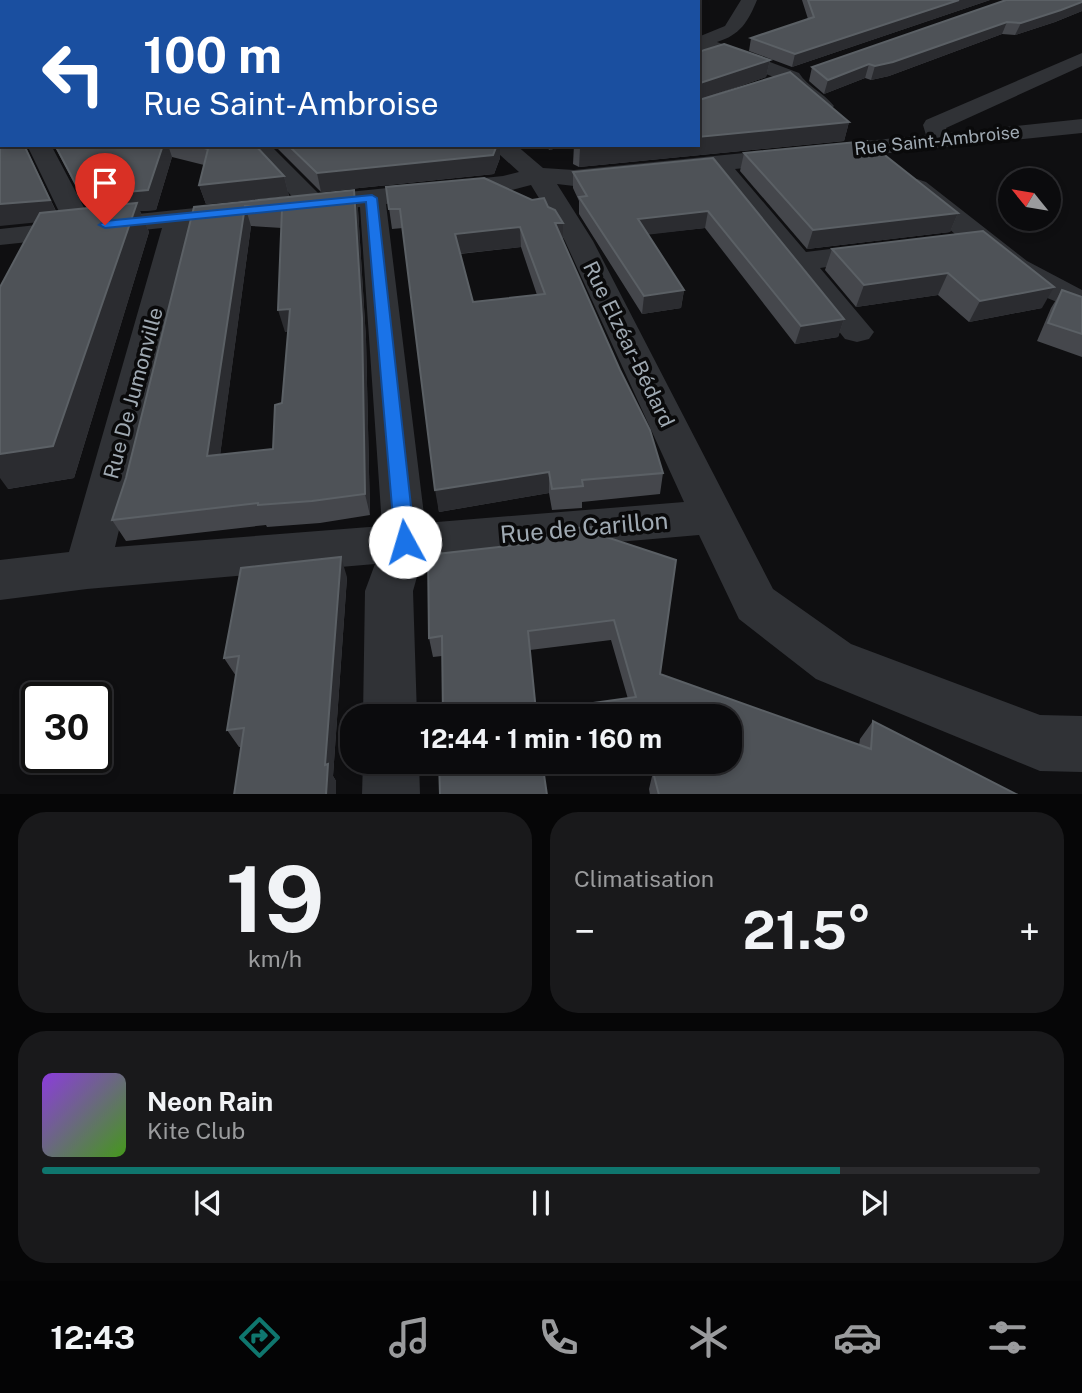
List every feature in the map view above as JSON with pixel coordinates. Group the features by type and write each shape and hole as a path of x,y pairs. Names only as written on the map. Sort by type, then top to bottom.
{"street":[{"path":"700,42 734,29 740,24 749,0"},
{"path":"700,42 798,75"},
{"path":"939,139 934,125 1082,59"},
{"path":"769,85 798,75"},
{"path":"798,75 798,87 980,240 1057,293 1082,301"},
{"name":"Rue Saint-Ambroise","path":"0,237 504,184 538,174 574,178 1082,126"},
{"path":"40,147 80,227"},
{"path":"259,147 314,204"},
{"path":"503,147 538,174 553,160 574,153"},
{"path":"718,164 857,332"},
{"name":"Rue Elzéar-Bédard","path":"538,174 556,199 579,241 712,517"},
{"path":"372,198 405,542 389,591 390,704"},
{"name":"Rue De Jumonville","path":"87,569 179,217"},
{"path":"941,244 980,240"},
{"path":"799,262 902,249"},
{"path":"712,517 756,604 834,662 1040,743 1082,744"},
{"name":"Rue de Carillon","path":"0,580 87,569 712,517"},
{"path":"391,774 391,794"}],"building":[{"path":"808,0 959,0 795,54 751,38 814,17"},
{"path":"1006,0 1082,2 1021,23 1007,22 893,62 875,66 869,64 828,80 812,67"},
{"path":"724,44 770,60 700,83 700,51"},
{"path":"790,72 849,122 700,137 700,100"},
{"path":"867,141 958,213 813,230 744,153"},
{"path":"0,147 25,147 50,200 0,204"},
{"path":"56,147 162,147 148,190 82,196"},
{"path":"200,147 257,147 284,176 199,185 208,149"},
{"path":"290,147 496,147 493,155 317,173"},
{"path":"713,158 844,319 801,326 708,211 638,219 684,290 644,296 579,197 587,196 573,172"},
{"path":"484,178 532,200 544,198 548,207 555,210 563,223 555,223 620,370 650,430 663,473 582,480 583,486 552,489 549,472 435,490 400,209 389,209 386,187","holes":["520,227 545,294 473,302 455,234"]},
{"path":"354,190 362,318 365,494 112,520 126,478 194,207","holes":["245,206 282,209 278,310 290,309 282,403 275,405 273,449 207,456"]},
{"path":"137,203 53,446 0,454 0,287 40,213"},
{"path":"983,231 1054,287 980,301 948,273 864,285 832,249"},
{"path":"1062,290 1082,297 1082,334 1048,323"},
{"path":"592,527 594,533 676,560 660,674 871,749 873,721 1016,794 659,794 654,774 742,774 742,704 586,704 636,697 614,620 528,631 535,704 443,704 442,636 429,638 428,555 535,543 534,539 560,536 559,529"},
{"path":"341,557 325,765 328,764 326,794 234,794 244,728 227,730 239,656 224,658 241,568"},
{"path":"439,774 544,774 547,794 440,794"}],"route":[{"path":"105,225 372,198 405,542"}]}
